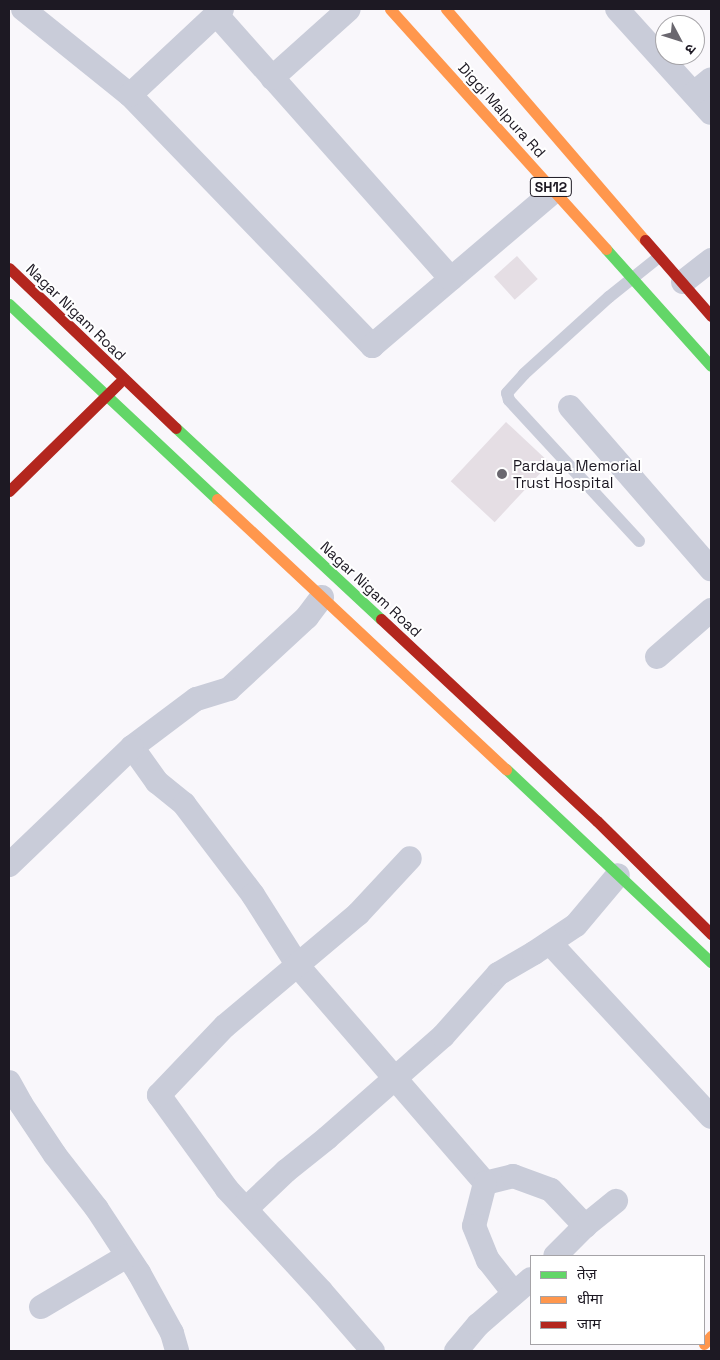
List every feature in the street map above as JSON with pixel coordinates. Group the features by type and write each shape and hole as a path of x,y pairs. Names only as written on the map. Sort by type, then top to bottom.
{"main road":[{"name":"Diggi Malpura Rd","path":"390,9 711,366"},
{"name":"Diggi Malpura Rd","path":"446,9 711,316"},
{"name":"Nagar Nigam Road","path":"9,268 124,379 590,815 711,934"},
{"path":"9,304 711,962"},
{"path":"9,491 105,395 124,379"}],"street":[{"path":"23,9 130,95 372,346 554,191"},
{"path":"272,78 349,9"},
{"path":"617,9 702,86 711,113"},
{"path":"130,95 219,12 272,78 451,279"},
{"path":"683,282 711,260"},
{"path":"570,407 711,568"},
{"path":"9,865 132,748 196,699 229,689 307,617 322,597"},
{"path":"657,657 711,610"},
{"path":"132,748 157,782 184,804 253,895 298,966 485,1183"},
{"path":"373,1351 321,1291 227,1189 159,1095 225,1026 358,914 410,858"},
{"path":"246,1209 286,1171 443,1036 498,974 576,925 618,876"},
{"path":"550,943 711,1117"},
{"path":"9,1082 55,1155 97,1209 128,1256 172,1333 176,1351"},
{"path":"485,1183 513,1176 551,1190 585,1226"},
{"path":"456,1351 478,1324 523,1286 488,1260 474,1226 485,1183"},
{"path":"556,1255 585,1226 616,1200"},
{"path":"40,1307 128,1256"}],"lane":[{"path":"640,541 509,400 507,393 524,374 632,278 659,257"}],"building":[{"path":"517,256 538,279 515,300 494,277"},
{"path":"506,422 550,463 495,522 451,481"}],"traffic: fast":[{"path":"606,249 711,366"},
{"path":"9,304 217,499"},
{"path":"176,428 381,619"},
{"path":"506,769 711,962"}],"traffic: slow":[{"path":"390,9 606,249"},
{"path":"446,9 645,240"},
{"path":"217,499 506,769"},
{"path":"705,1343 711,1336"}],"traffic: jam":[{"path":"645,240 711,316"},
{"path":"9,268 176,428"},
{"path":"9,491 119,383"},
{"path":"381,619 597,821 711,934"}],"place":[{"name":"Pardaya Memorial Trust Hospital","path":"502,474"}]}
